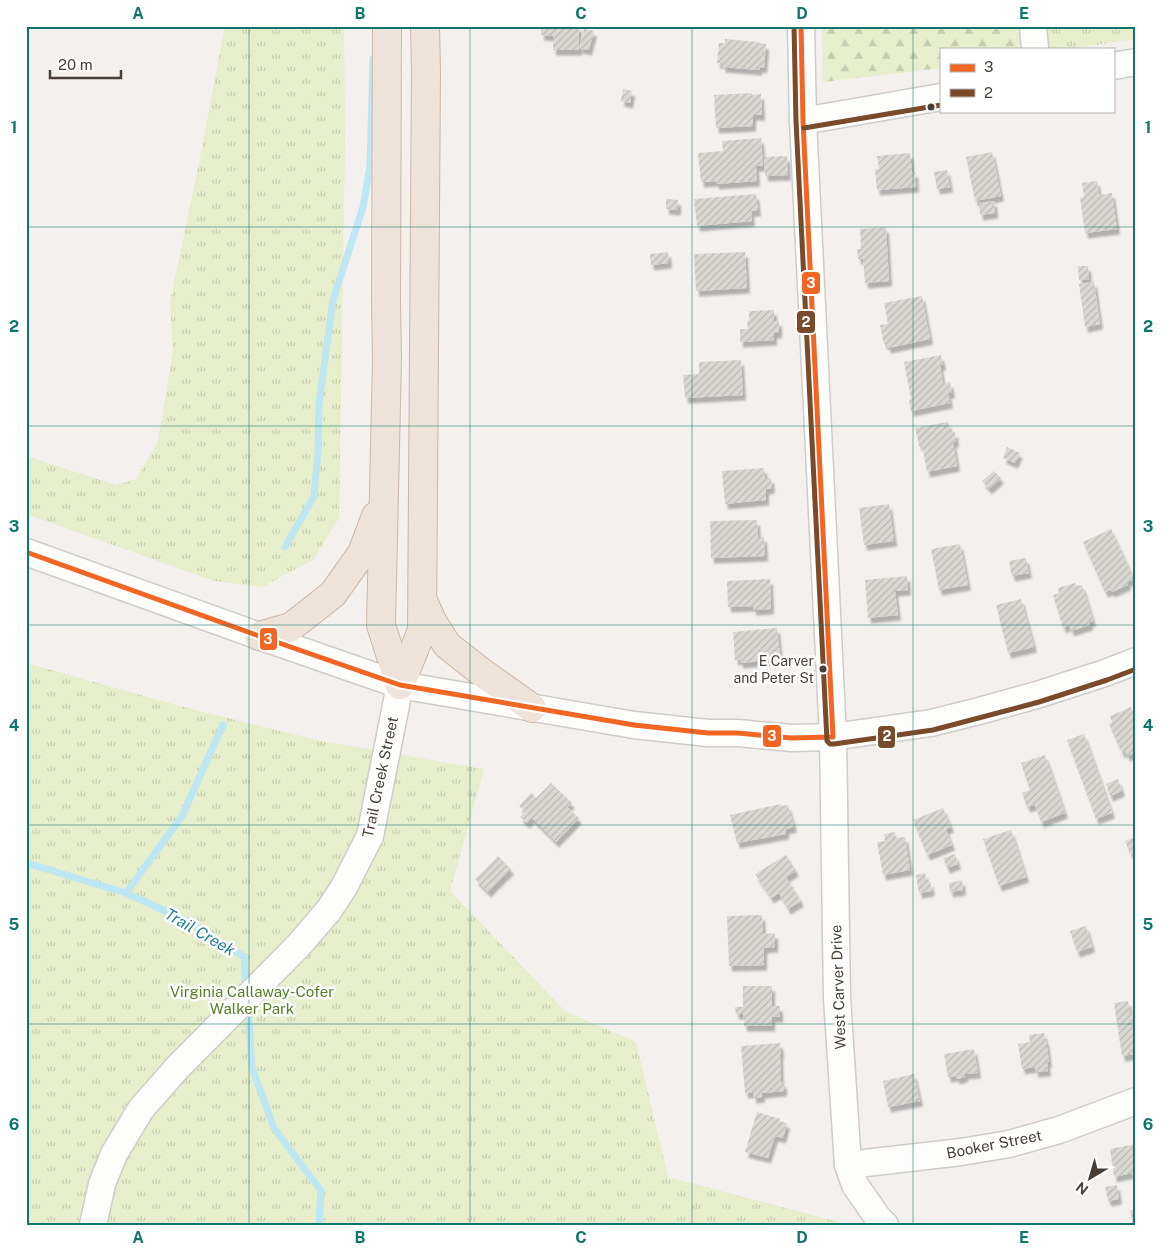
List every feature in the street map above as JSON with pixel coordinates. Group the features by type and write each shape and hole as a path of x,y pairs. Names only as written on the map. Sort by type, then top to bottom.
{"highway":[{"path":"387,26 387,360 381,625 400,685"},
{"path":"400,685 422,630 425,26"},
{"path":"259,636 291,626 333,594 362,553 383,498"},
{"path":"423,600 432,621 447,645 532,708"}],"street":[{"name":"West Carver Drive","path":"800,26 833,737 837,998 848,1165 855,1185 885,1225"},
{"path":"1033,26 1035,48"},
{"path":"1114,66 1136,62"},
{"path":"803,121 940,97"},
{"path":"26,552 400,685 634,725 708,733 738,733 791,738 833,737 931,723 1037,695 1136,661"},
{"name":"Trail Creek Street","path":"93,1225 102,1184 114,1154 141,1108 177,1068 299,945 329,910 344,887 370,836 400,685"},
{"name":"Booker Street","path":"848,1165 961,1152 1009,1144 1059,1130 1136,1101"}],"green space":[{"path":"225,26 344,26 345,143 339,518 313,560 262,587 214,581 26,514 26,456 116,485 136,479 158,442 173,352 170,302"},
{"path":"822,26 1013,26 1018,48 940,48 940,68 823,82"},
{"path":"1013,26 1136,26 1136,39 1075,48 1019,48"},
{"name":"Virginia Callaway-Cofer Walker Park","path":"26,663 191,709 321,741 484,769 450,891 565,1011 636,1042 668,1177 850,1225 26,1225"}],"building":[{"path":"541,26 579,26 579,50 553,50 553,36 541,35"},
{"path":"584,29 594,31 589,50 579,48"},
{"path":"725,39 766,44 764,68 760,67 759,70 722,67 723,63 717,63 719,43 725,43"},
{"path":"623,89 632,91 630,103 621,101"},
{"path":"752,93 752,95 761,94 762,115 753,115 753,126 716,128 714,95"},
{"path":"761,138 763,166 756,166 757,181 716,184 716,181 701,182 698,153 723,151 722,141"},
{"path":"992,152 1001,196 975,201 966,157"},
{"path":"910,153 912,172 915,172 916,187 877,190 875,169 879,169 877,156"},
{"path":"787,156 788,175 765,176 764,157"},
{"path":"947,170 950,187 937,189 934,172"},
{"path":"1097,181 1099,195 1112,193 1117,229 1085,233 1080,198 1084,197 1082,183"},
{"path":"756,194 758,211 751,211 752,221 697,226 694,199"},
{"path":"666,199 678,200 678,210 666,209"},
{"path":"994,201 995,213 980,215 979,203"},
{"path":"886,227 889,281 865,283 863,259 858,259 857,249 861,249 860,229"},
{"path":"668,252 669,263 651,265 650,254"},
{"path":"745,252 747,288 696,291 694,254"},
{"path":"1078,266 1088,266 1089,280 1079,280"},
{"path":"1094,282 1100,324 1085,327 1079,284"},
{"path":"922,296 930,339 888,348 887,344 884,344 880,325 888,324 884,303"},
{"path":"774,310 774,321 779,321 779,333 774,333 774,340 740,342 740,329 748,329 749,311"},
{"path":"941,355 943,365 940,365 943,384 950,382 952,393 948,393 950,403 911,411 909,400 911,399 904,362"},
{"path":"741,360 743,395 685,398 683,375 699,374 699,362"},
{"path":"948,422 950,433 955,432 956,442 953,442 957,466 927,472 922,445 919,446 915,428"},
{"path":"1007,447 1020,453 1015,463 1003,458"},
{"path":"764,468 765,478 771,478 772,488 766,489 766,500 725,504 722,471"},
{"path":"994,471 1001,478 989,489 982,481"},
{"path":"889,504 894,541 864,545 859,508"},
{"path":"757,520 758,537 764,537 765,556 711,558 710,521"},
{"path":"1111,529 1134,579 1127,582 1128,585 1112,592 1111,590 1105,592 1083,542"},
{"path":"960,544 968,585 939,590 931,549"},
{"path":"1026,558 1029,573 1012,576 1009,561"},
{"path":"907,576 908,590 895,591 898,615 868,618 865,580"},
{"path":"770,579 771,609 753,610 753,606 728,607 727,581"},
{"path":"1075,583 1077,586 1082,585 1093,621 1089,622 1090,625 1071,631 1069,625 1063,628 1053,595 1059,593 1058,588"},
{"path":"1021,599 1034,647 1008,653 996,605"},
{"path":"777,628 780,657 775,658 775,660 740,663 740,659 735,660 733,632"},
{"path":"1131,707 1134,714 1136,713 1136,752 1127,756 1125,751 1122,753 1109,724 1112,722 1110,716"},
{"path":"1084,734 1112,813 1096,819 1067,740"},
{"path":"1045,755 1065,813 1041,822 1035,805 1027,807 1022,793 1030,790 1021,763"},
{"path":"1118,779 1122,791 1110,796 1106,784"},
{"path":"551,783 572,803 567,807 579,818 556,842 532,818 527,823 520,817 525,811 519,806 531,793 536,798"},
{"path":"781,804 781,806 788,805 794,827 786,829 786,834 737,843 730,815"},
{"path":"943,808 951,827 946,829 952,845 927,855 913,820"},
{"path":"1011,830 1026,877 999,886 983,839"},
{"path":"895,832 896,838 905,837 910,870 883,875 877,842 885,841 884,834"},
{"path":"1136,837 1136,868 1125,841"},
{"path":"955,854 958,864 947,868 943,858"},
{"path":"786,855 796,871 786,877 801,901 788,909 779,893 771,898 755,874"},
{"path":"498,856 511,869 488,892 475,879"},
{"path":"925,873 927,883 930,882 932,891 919,893 916,875"},
{"path":"962,880 963,890 950,892 949,883"},
{"path":"762,915 763,934 775,933 775,947 764,948 764,965 729,966 727,916"},
{"path":"1086,926 1092,947 1077,952 1070,931"},
{"path":"743,986 772,986 772,1006 780,1006 780,1017 772,1017 772,1026 744,1026 743,1014 736,1014 735,1007 743,1007"},
{"path":"1128,1001 1130,1013 1136,1012 1136,1054 1122,1056 1114,1003"},
{"path":"1044,1033 1049,1062 1047,1062 1048,1071 1035,1072 1035,1067 1022,1069 1018,1044 1030,1042 1029,1035"},
{"path":"780,1043 781,1083 784,1082 784,1091 762,1093 762,1097 753,1098 753,1092 745,1093 741,1046"},
{"path":"974,1049 978,1073 965,1074 965,1077 957,1079 956,1076 948,1077 944,1054"},
{"path":"914,1074 920,1101 888,1107 883,1081"},
{"path":"757,1112 787,1123 783,1138 775,1136 768,1158 745,1152"},
{"path":"1136,1144 1135,1186 1132,1173 1114,1177 1110,1149"},
{"path":"1117,1185 1119,1199 1108,1201 1105,1187"},
{"path":"1136,1209 1136,1225 1133,1225 1130,1210"}],"waterway":[{"path":"285,547 314,496 318,451 319,404 333,300 363,207 370,166 373,59"},
{"path":"126,893 182,816 223,725"},
{"name":"Trail Creek","path":"26,863 126,893 189,922 244,957 246,989"},
{"name":"Trail Creek","path":"248,1007 252,1068 274,1128 321,1191 319,1225"}],"transit line":[{"name":"2","path":"794,26 796,121 827,741 830,744 834,744 933,730 1039,702 1136,669"},
{"name":"3","path":"26,552 400,685 634,725 708,733 738,733 791,738 833,737 803,121 801,26"},
{"name":"2","path":"804,128 940,105"}],"place":[{"name":"E Carver and Peter St","path":"823,669"}]}
